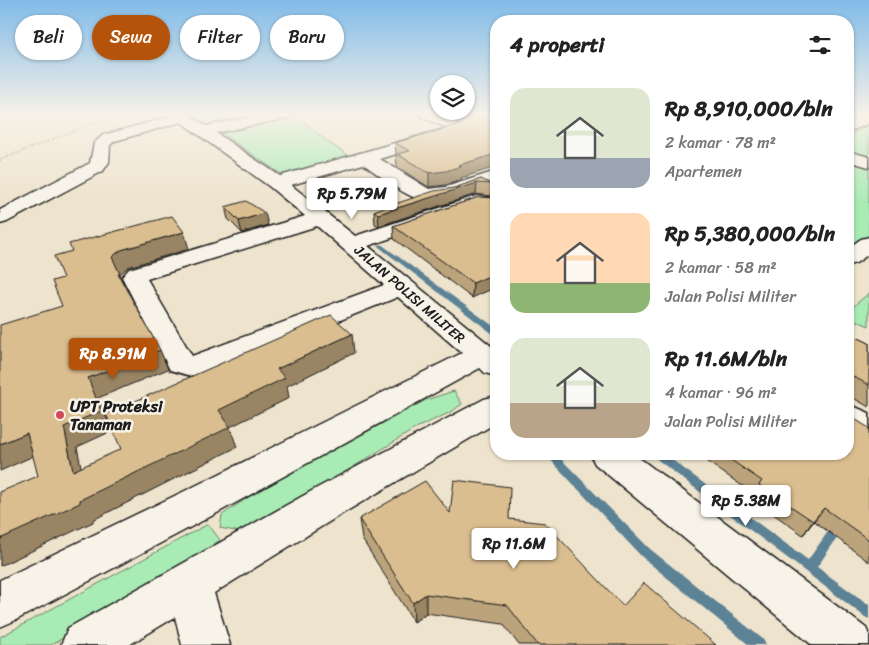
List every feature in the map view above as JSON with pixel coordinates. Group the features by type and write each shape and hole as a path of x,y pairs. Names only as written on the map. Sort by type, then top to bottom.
{"street":[{"path":"0,218 97,167 100,162 102,144"},
{"name":"JALAN POLISI MILITER","path":"224,144 277,183 352,244 488,360"},
{"path":"277,183 412,144"},
{"path":"365,157 422,194 429,195 490,178"},
{"path":"854,158 869,162"},
{"path":"451,172 472,183"},
{"path":"407,184 431,176"},
{"path":"352,244 478,202 490,203"},
{"path":"320,218 138,274 134,277 181,363 185,366 202,364 402,287"},
{"path":"854,254 869,244"},
{"path":"0,604 488,360"},
{"path":"85,645 331,500 490,411"},
{"path":"854,420 869,428"},
{"path":"616,460 849,645"},
{"path":"189,584 206,645"}],"path":[{"path":"0,160 40,144"}],"green space":[{"path":"237,144 331,144 354,159 284,176"},
{"path":"854,144 869,144 869,162 854,158"},
{"path":"854,163 869,167 869,242 854,253"},
{"path":"869,293 869,326 854,320 854,306"},
{"path":"454,391 462,404 451,412 418,427 290,506 240,532 220,528 222,515 262,488 426,400"},
{"path":"208,524 220,540 170,576 51,645 0,645 0,637"}],"building":[{"path":"397,144 490,144 490,156 446,171 429,173 397,154 410,151"},
{"path":"481,179 490,184 477,183 378,214 374,211 434,191 454,188"},
{"path":"479,197 490,198 490,276 473,283 393,226"},
{"path":"246,201 265,213 239,221 225,207"},
{"path":"172,216 184,232 121,250 112,257 120,274 118,274 160,350 88,378 101,411 64,427 73,471 121,449 106,414 331,315 352,334 277,369 285,378 219,410 230,427 80,500 80,503 0,539 0,492 38,476 27,433 0,444 0,325 62,306 52,281 63,278 54,256 72,251 69,244"},
{"path":"854,336 869,343 869,385 854,377"},
{"path":"854,419 869,428 869,540 824,508 813,521 759,485 762,481 731,460 854,460"},
{"path":"454,480 510,487 509,519 545,523 623,606 644,583 716,645 538,645 507,605 426,594 413,603 359,519 425,481 450,513"}],"waterway":[{"path":"381,246 490,328"},
{"path":"556,460 646,553 759,645"},
{"path":"665,460 869,613"},
{"path":"810,568 838,527"}],"place":[{"name":"UPT Proteksi Tanaman","path":"60,415"}]}
